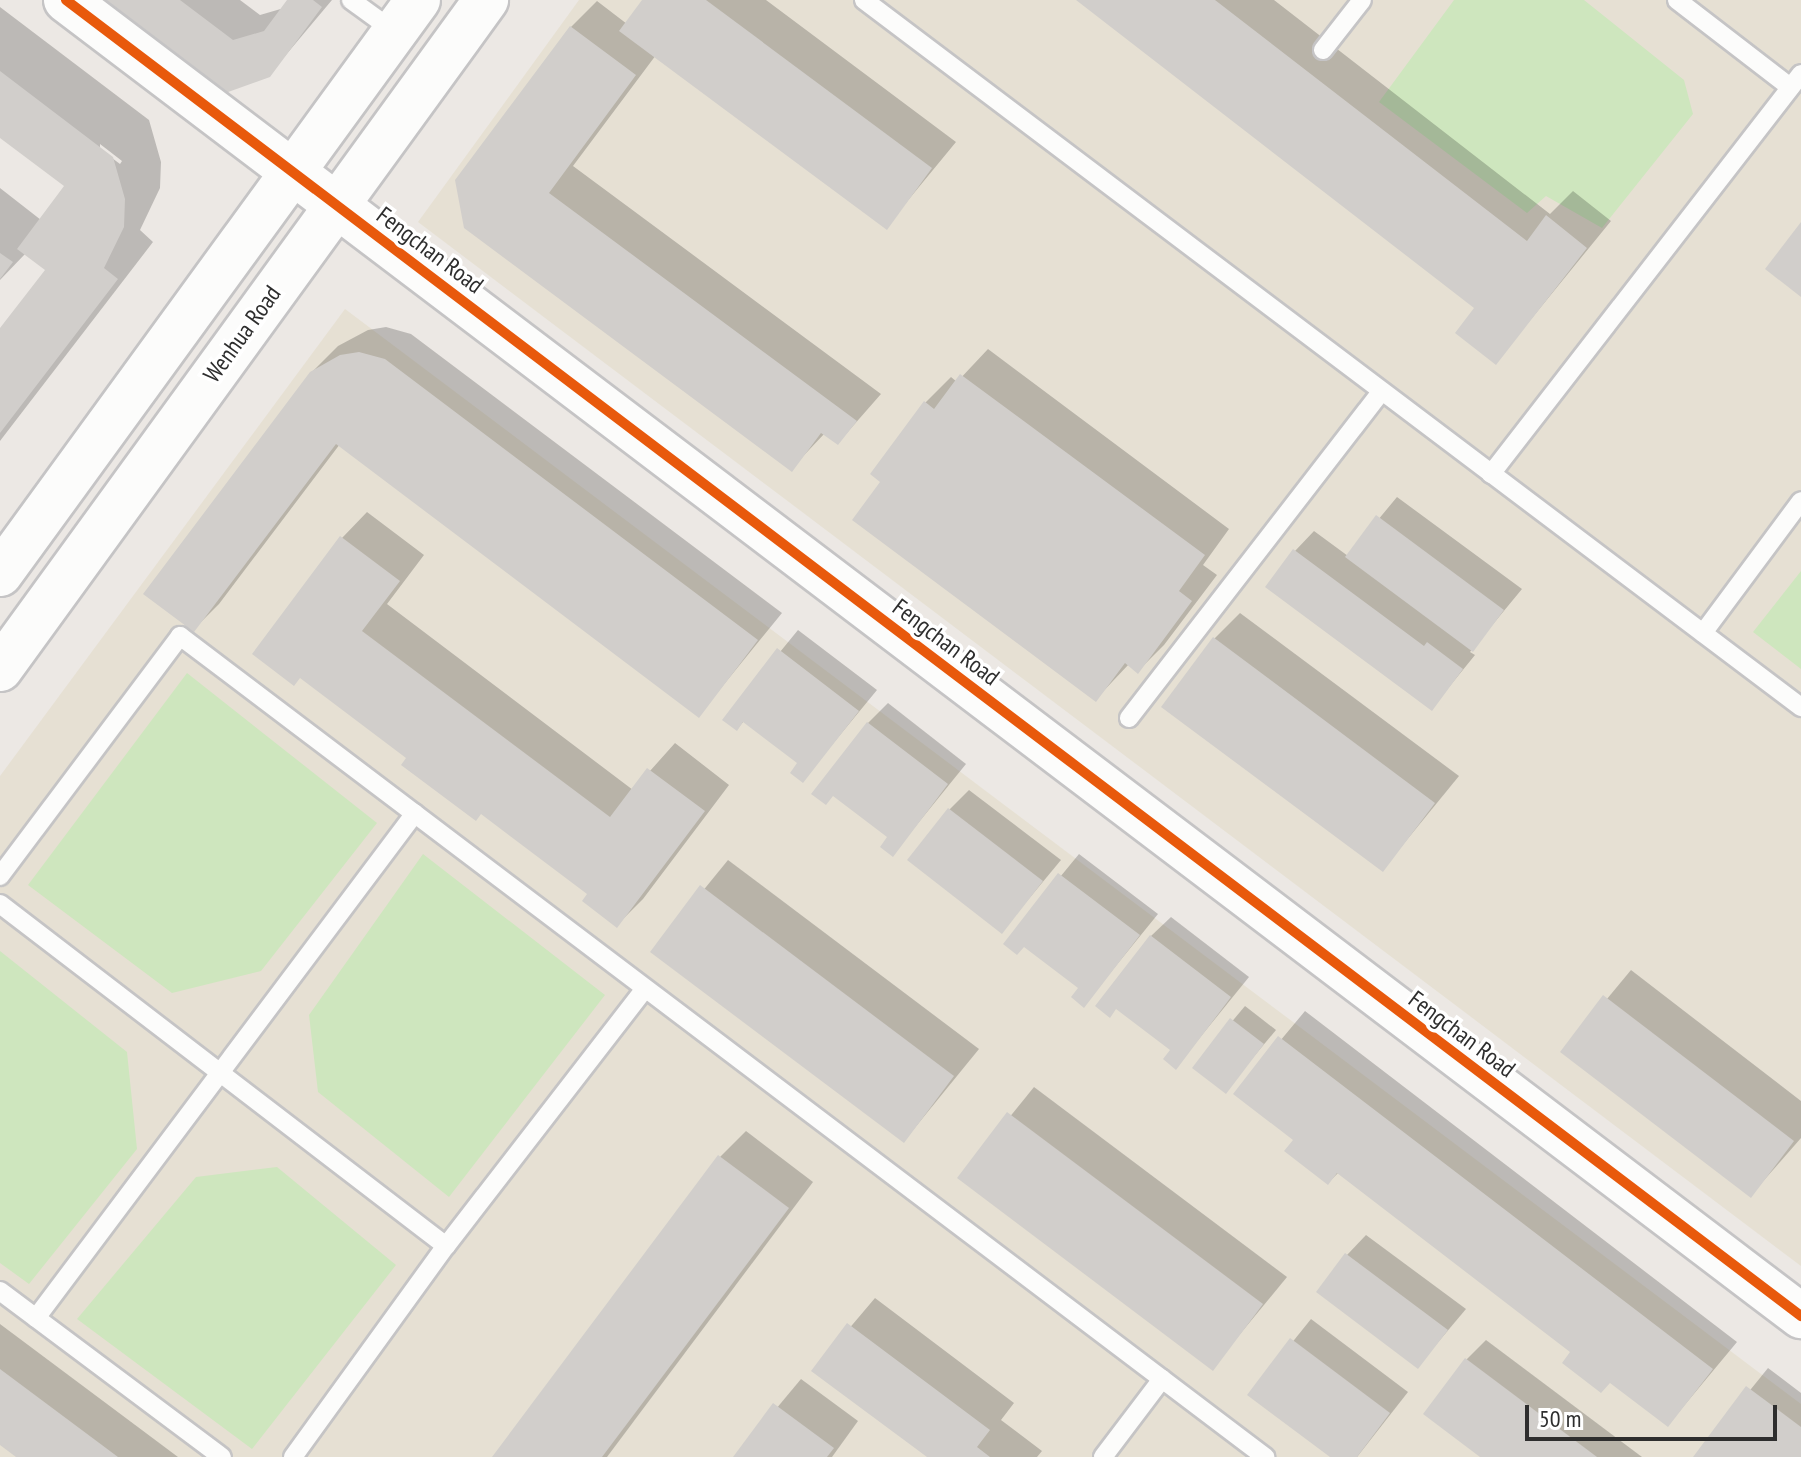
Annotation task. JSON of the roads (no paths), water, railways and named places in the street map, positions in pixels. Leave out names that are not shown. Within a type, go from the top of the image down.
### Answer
[{"type":"street","name":"Fengchan Road","points":[[66,0],[1801,1316]]},
{"type":"street","name":"Wenhua Road","points":[[0,669],[486,0]]},
{"type":"street","points":[[0,574],[407,16]]},
{"type":"lane","points":[[351,0],[407,16]]},
{"type":"lane","points":[[864,0],[1801,707]]},
{"type":"lane","points":[[1323,50],[1362,0]]},
{"type":"lane","points":[[1491,474],[1796,81],[1677,0]]},
{"type":"lane","points":[[1129,718],[1381,392]]},
{"type":"lane","points":[[1703,633],[1801,501]]},
{"type":"lane","points":[[0,876],[180,636],[415,813],[643,991],[1265,1457]]},
{"type":"lane","points":[[36,1318],[415,813]]},
{"type":"lane","points":[[0,904],[222,1071],[446,1246]]},
{"type":"lane","points":[[293,1457],[446,1246],[643,991]]},
{"type":"lane","points":[[0,1291],[222,1457]]},
{"type":"lane","points":[[1103,1457],[1162,1379]]}]
